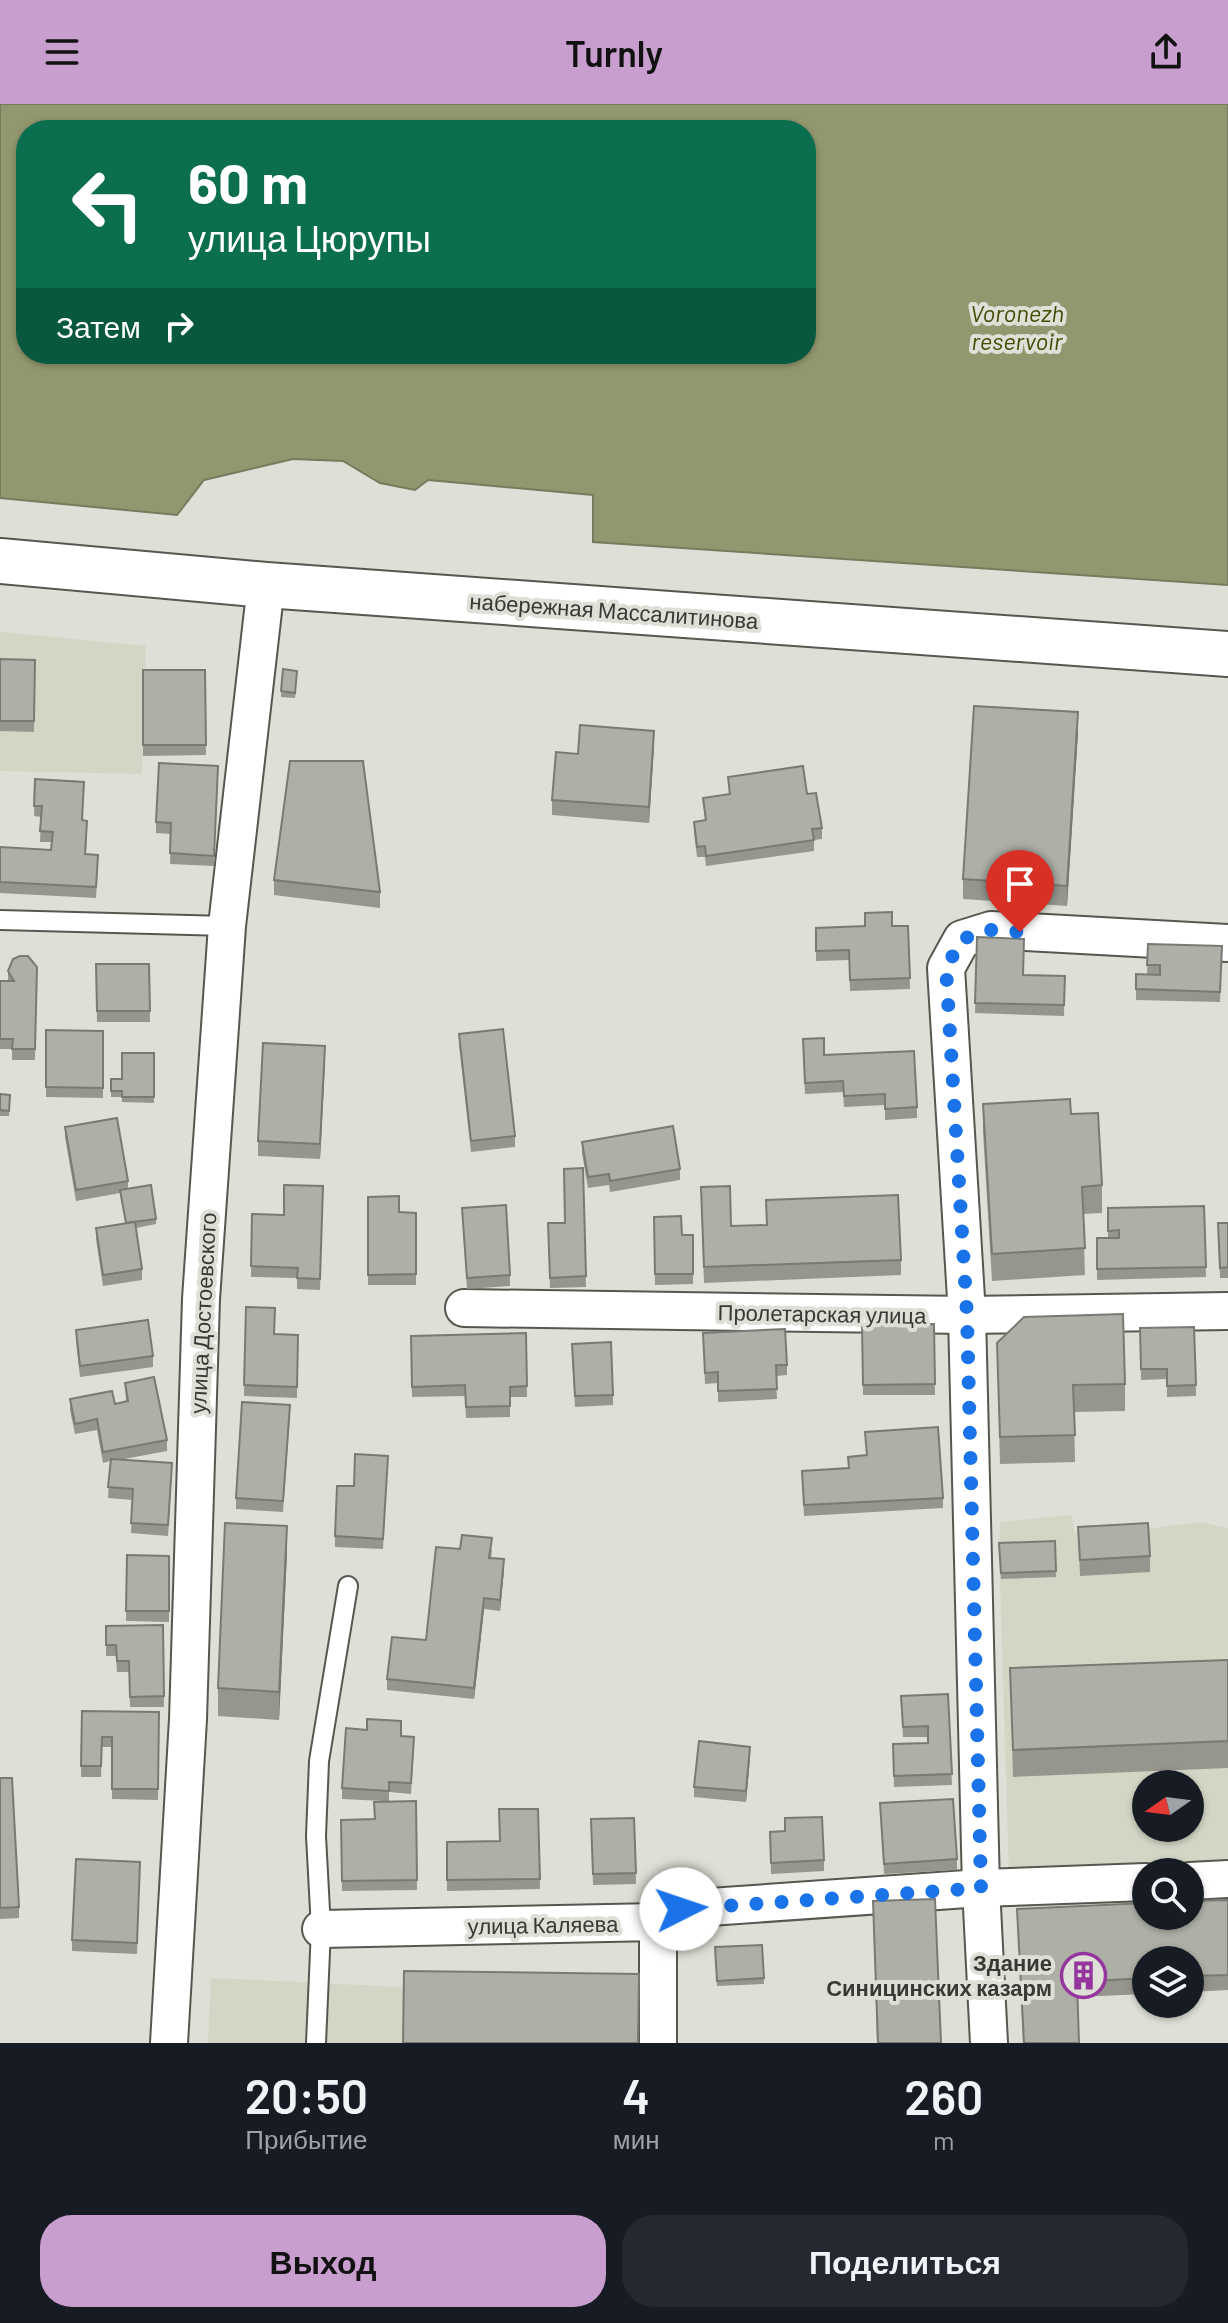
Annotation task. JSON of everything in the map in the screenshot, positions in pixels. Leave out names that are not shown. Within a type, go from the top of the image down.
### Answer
[{"type":"main road","name":"набережная Массалитинова","points":[[0,561],[266,585],[1228,654]]},
{"type":"street","name":"улица Достоевского","points":[[169,2043],[188,1719],[201,1299],[227,926],[266,585]]},
{"type":"street","points":[[989,2043],[981,1888],[967,1315],[946,968],[962,939],[991,930],[1228,943]]},
{"type":"street","name":"Пролетарская улица","points":[[464,1308],[967,1315],[1228,1311]]},
{"type":"street","points":[[1204,1880],[1228,1879]]},
{"type":"street","name":"улица Каляева","points":[[321,1929],[658,1922],[681,1909],[981,1888],[1132,1883]]},
{"type":"street","points":[[658,1922],[658,2043]]},
{"type":"lane","points":[[0,920],[227,926]]},
{"type":"lane","points":[[316,2043],[321,1929],[316,1836],[319,1761],[348,1586]]},
{"type":"shaded area","points":[[0,632],[146,646],[142,774],[0,771]]},
{"type":"shaded area","points":[[1072,1515],[1074,1533],[1125,1532],[1200,1522],[1228,1528],[1228,1863],[1204,1864],[1204,1858],[1132,1858],[1132,1868],[1009,1874],[1000,1522]]},
{"type":"shaded area","points":[[211,1978],[404,1987],[639,1989],[638,2043],[208,2043]]},
{"type":"water","name":"Voronezh reservoir","points":[[0,104],[1228,104],[1228,585],[593,542],[593,495],[428,480],[415,490],[380,483],[343,461],[293,459],[204,480],[177,515],[0,498]]},
{"type":"building","points":[[0,659],[35,660],[34,721],[0,721]]},
{"type":"building","points":[[283,669],[297,671],[295,693],[281,691]]},
{"type":"building","points":[[143,670],[205,670],[206,745],[143,745]]},
{"type":"building","points":[[974,706],[1078,712],[1067,886],[963,879]]},
{"type":"building","points":[[580,725],[654,731],[649,807],[552,800],[556,752],[578,754]]},
{"type":"building","points":[[290,761],[363,761],[380,892],[274,880]]},
{"type":"building","points":[[159,763],[218,766],[214,856],[170,853],[171,823],[156,822]]},
{"type":"building","points":[[803,766],[807,794],[816,793],[822,828],[812,829],[814,840],[706,856],[705,846],[697,847],[694,822],[706,820],[703,798],[730,794],[728,777]]},
{"type":"building","points":[[35,779],[84,782],[82,820],[87,821],[85,854],[98,855],[96,887],[0,882],[0,847],[51,850],[53,832],[40,831],[42,806],[34,806]]},
{"type":"building","points":[[892,912],[892,926],[908,926],[910,978],[850,980],[849,950],[816,951],[816,928],[865,926],[865,913]]},
{"type":"building","points":[[977,937],[1024,939],[1023,975],[1065,976],[1064,1005],[975,1003]]},
{"type":"building","points":[[1148,944],[1222,946],[1220,992],[1136,989],[1136,974],[1160,975],[1160,965],[1147,965]]},
{"type":"building","points":[[28,956],[37,967],[35,1049],[12,1049],[13,1039],[0,1039],[0,981],[14,981],[8,971],[13,959]]},
{"type":"building","points":[[96,964],[149,964],[150,1011],[97,1011]]},
{"type":"building","points":[[503,1029],[515,1136],[471,1141],[459,1034]]},
{"type":"building","points":[[46,1030],[103,1031],[103,1088],[46,1087]]},
{"type":"building","points":[[824,1038],[824,1055],[914,1051],[917,1107],[885,1109],[885,1094],[844,1096],[843,1081],[805,1083],[803,1039]]},
{"type":"building","points":[[263,1043],[325,1046],[320,1144],[258,1141]]},
{"type":"building","points":[[122,1053],[154,1053],[154,1097],[122,1097],[122,1091],[111,1091],[111,1079],[122,1079]]},
{"type":"building","points":[[0,1094],[10,1095],[9,1111],[0,1110]]},
{"type":"building","points":[[1070,1099],[1071,1114],[1098,1113],[1102,1185],[1082,1187],[1085,1248],[992,1254],[983,1104]]},
{"type":"building","points":[[117,1118],[128,1181],[76,1190],[65,1127]]},
{"type":"building","points":[[673,1126],[680,1169],[610,1181],[609,1174],[588,1177],[582,1142]]},
{"type":"building","points":[[583,1168],[586,1276],[550,1278],[548,1223],[565,1223],[564,1169]]},
{"type":"building","points":[[151,1185],[156,1219],[126,1223],[120,1190]]},
{"type":"building","points":[[284,1185],[323,1186],[320,1279],[297,1278],[298,1268],[251,1266],[252,1214],[284,1215]]},
{"type":"building","points":[[730,1186],[731,1226],[767,1225],[766,1200],[898,1195],[901,1260],[704,1267],[701,1187]]},
{"type":"building","points":[[399,1196],[399,1212],[416,1213],[416,1274],[368,1275],[368,1197]]},
{"type":"building","points":[[506,1205],[510,1275],[467,1278],[462,1208]]},
{"type":"building","points":[[1204,1206],[1206,1267],[1097,1269],[1097,1238],[1119,1238],[1119,1230],[1108,1231],[1108,1208]]},
{"type":"building","points":[[681,1216],[682,1235],[693,1235],[693,1274],[655,1274],[654,1217]]},
{"type":"building","points":[[135,1222],[142,1269],[103,1275],[96,1228]]},
{"type":"building","points":[[1218,1223],[1228,1223],[1228,1267],[1220,1268]]},
{"type":"building","points":[[246,1307],[275,1308],[274,1334],[298,1335],[297,1387],[244,1385]]},
{"type":"building","points":[[1123,1314],[1125,1384],[1073,1385],[1075,1435],[1000,1437],[997,1343],[1024,1317]]},
{"type":"building","points":[[148,1320],[153,1356],[80,1366],[76,1330]]},
{"type":"building","points":[[934,1324],[935,1384],[863,1385],[862,1325]]},
{"type":"building","points":[[1194,1327],[1196,1385],[1167,1386],[1167,1369],[1141,1369],[1140,1328]]},
{"type":"building","points":[[785,1329],[787,1365],[776,1365],[777,1389],[718,1391],[718,1372],[705,1373],[703,1333]]},
{"type":"building","points":[[526,1333],[527,1386],[510,1387],[510,1406],[466,1407],[465,1385],[412,1387],[411,1336]]},
{"type":"building","points":[[611,1342],[613,1395],[575,1396],[572,1344]]},
{"type":"building","points":[[154,1377],[167,1440],[103,1452],[97,1419],[75,1424],[70,1399],[112,1391],[115,1404],[128,1401],[125,1383]]},
{"type":"building","points":[[242,1402],[290,1405],[283,1501],[236,1498]]},
{"type":"building","points":[[938,1427],[943,1498],[804,1505],[802,1471],[849,1468],[848,1457],[867,1455],[865,1432]]},
{"type":"building","points":[[355,1454],[388,1456],[383,1539],[335,1536],[337,1486],[354,1486]]},
{"type":"building","points":[[111,1459],[172,1463],[168,1525],[131,1523],[133,1489],[108,1487]]},
{"type":"building","points":[[225,1523],[287,1526],[279,1692],[218,1688]]},
{"type":"building","points":[[1148,1523],[1150,1556],[1080,1560],[1078,1527]]},
{"type":"building","points":[[462,1535],[492,1538],[489,1558],[504,1559],[500,1600],[484,1598],[474,1688],[387,1679],[392,1637],[426,1640],[436,1547],[460,1549]]},
{"type":"building","points":[[1055,1541],[1056,1571],[1001,1573],[999,1543]]},
{"type":"building","points":[[127,1555],[169,1556],[169,1611],[126,1611]]},
{"type":"building","points":[[163,1625],[164,1696],[130,1697],[129,1661],[117,1661],[116,1645],[106,1645],[106,1626]]},
{"type":"building","points":[[1228,1660],[1228,1741],[1013,1750],[1010,1668]]},
{"type":"building","points":[[948,1694],[952,1774],[894,1776],[893,1744],[928,1743],[928,1726],[903,1727],[901,1696]]},
{"type":"building","points":[[82,1711],[159,1712],[158,1789],[112,1789],[112,1737],[102,1737],[101,1766],[81,1766]]},
{"type":"building","points":[[367,1719],[401,1721],[401,1736],[414,1737],[411,1783],[389,1782],[389,1791],[342,1788],[346,1728],[367,1730]]},
{"type":"building","points":[[699,1741],[750,1747],[746,1791],[694,1787]]},
{"type":"building","points":[[0,1778],[12,1778],[19,1907],[0,1908]]},
{"type":"building","points":[[953,1799],[957,1859],[884,1864],[880,1803]]},
{"type":"building","points":[[416,1801],[417,1880],[342,1881],[341,1820],[375,1819],[374,1802]]},
{"type":"building","points":[[499,1809],[538,1809],[540,1879],[447,1880],[447,1842],[500,1841]]},
{"type":"building","points":[[822,1817],[824,1860],[771,1863],[770,1832],[785,1831],[785,1818]]},
{"type":"building","points":[[634,1818],[636,1873],[593,1874],[591,1819]]},
{"type":"building","points":[[76,1859],[140,1862],[137,1943],[72,1940]]},
{"type":"building","points":[[935,1899],[941,2043],[878,2043],[873,1901]]},
{"type":"building","name":"Здание Синицинских казарм","points":[[1228,1900],[1228,1975],[1204,1976],[1204,1946],[1132,1946],[1132,1979],[1077,1982],[1079,2043],[1024,2043],[1017,1909],[1132,1904],[1132,1930],[1204,1930],[1204,1901]]},
{"type":"building","points":[[762,1945],[764,1978],[717,1981],[715,1947]]},
{"type":"building","points":[[404,1971],[639,1974],[638,2043],[403,2043]]},
{"type":"place","name":"Здание Синицинских казарм","points":[[1083,1975]]},
{"type":"route","points":[[681,1909],[981,1888],[967,1315],[946,968],[962,939],[991,930],[1020,932]]}]
